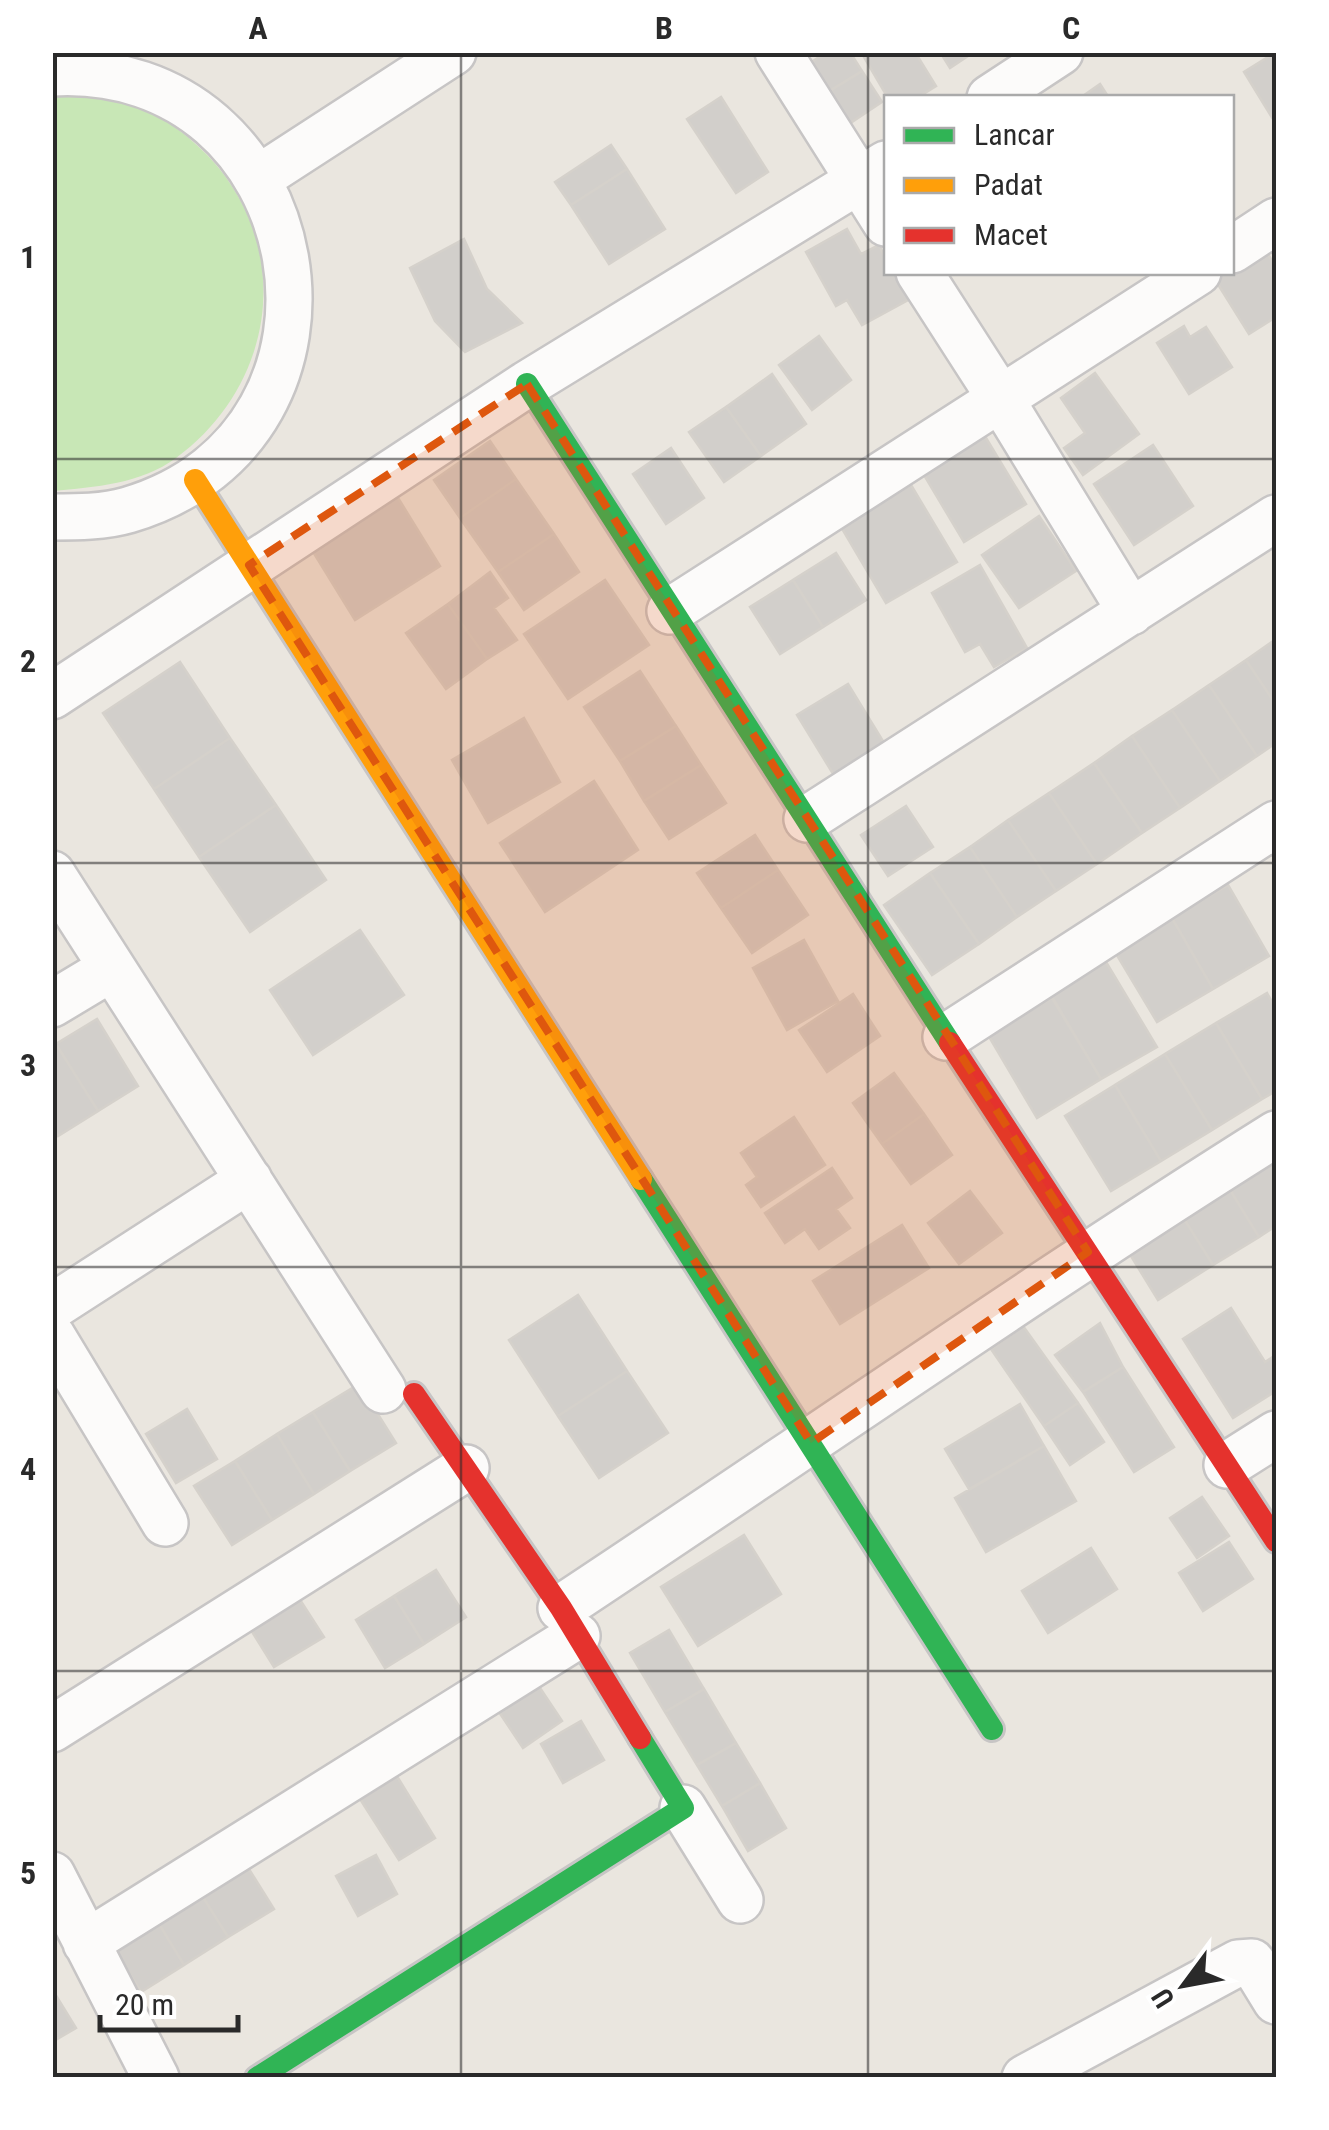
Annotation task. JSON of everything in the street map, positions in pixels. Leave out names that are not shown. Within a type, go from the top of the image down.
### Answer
[{"type":"street","points":[[257,179],[454,52]]},
{"type":"street","points":[[778,52],[873,173],[884,215]]},
{"type":"street","points":[[995,95],[1060,52]]},
{"type":"street","points":[[52,73],[105,76],[139,84],[201,116],[227,140],[257,179],[280,230],[291,300],[278,369],[264,401],[222,457],[195,480],[126,511],[52,518]]},
{"type":"street","points":[[52,696],[527,384],[873,173]]},
{"type":"street","points":[[1234,249],[1276,221]]},
{"type":"street","points":[[921,275],[1132,612]]},
{"type":"street","points":[[670,611],[1193,275]]},
{"type":"street","points":[[527,384],[946,1037],[1276,1540]]},
{"type":"street","points":[[195,480],[992,1729]]},
{"type":"street","points":[[806,819],[1275,523]]},
{"type":"street","points":[[946,1037],[1276,824]]},
{"type":"street","points":[[52,874],[248,1180],[398,1392],[466,1468],[569,1622],[740,1900]]},
{"type":"street","points":[[52,1004],[112,968]]},
{"type":"street","points":[[86,1943],[569,1622],[810,1444],[1088,1252],[1276,1134]]},
{"type":"street","points":[[52,1308],[248,1180]]},
{"type":"street","points":[[52,1336],[165,1524]]},
{"type":"street","points":[[1226,1465],[1276,1434]]},
{"type":"street","points":[[52,1729],[466,1468]]},
{"type":"street","points":[[257,2078],[683,1808]]},
{"type":"street","points":[[52,1875],[156,2078]]},
{"type":"street","points":[[1025,2078],[1238,1963],[1252,1962],[1276,2001]]},
{"type":"highlighted area","points":[[527,384],[1088,1252],[811,1443],[249,565]]},
{"type":"green space","points":[[52,95],[129,103],[162,119],[193,141],[237,194],[254,233],[263,274],[262,315],[253,355],[235,393],[209,428],[176,458],[148,474],[117,483],[53,491]]},
{"type":"building","points":[[827,52],[850,52],[862,71],[828,92],[810,63]]},
{"type":"building","points":[[861,52],[915,52],[936,86],[922,95],[886,95]]},
{"type":"building","points":[[940,52],[974,52],[950,68]]},
{"type":"building","points":[[1276,52],[1276,124],[1244,72]]},
{"type":"building","points":[[862,71],[882,102],[849,124],[828,92]]},
{"type":"building","points":[[1100,84],[1107,95],[1084,95]]},
{"type":"building","points":[[721,97],[768,172],[736,193],[687,119]]},
{"type":"building","points":[[611,145],[627,169],[571,205],[555,182]]},
{"type":"building","points":[[627,169],[665,229],[609,264],[571,205]]},
{"type":"building","points":[[847,229],[861,254],[879,245],[884,255],[884,275],[897,275],[910,299],[862,325],[847,300],[836,306],[806,252]]},
{"type":"building","points":[[464,239],[487,289],[522,323],[465,352],[435,321],[410,268]]},
{"type":"building","points":[[1263,246],[1276,267],[1276,317],[1249,334],[1214,278],[1234,275],[1234,265]]},
{"type":"building","points":[[1184,326],[1190,337],[1206,327],[1232,367],[1189,394],[1157,343]]},
{"type":"building","points":[[819,336],[851,380],[812,410],[779,365]]},
{"type":"building","points":[[1095,373],[1139,434],[1083,475],[1064,448],[1085,433],[1061,398]]},
{"type":"building","points":[[772,374],[806,424],[761,456],[726,407]]},
{"type":"building","points":[[726,407],[761,456],[724,482],[689,432]]},
{"type":"building","points":[[983,433],[1026,504],[964,542],[921,470]]},
{"type":"building","points":[[490,441],[516,479],[460,518],[434,480]]},
{"type":"building","points":[[1153,445],[1193,506],[1134,545],[1094,484]]},
{"type":"building","points":[[671,448],[704,498],[666,524],[633,474]]},
{"type":"building","points":[[516,479],[554,534],[498,572],[460,518]]},
{"type":"building","points":[[911,485],[957,562],[886,603],[841,527]]},
{"type":"building","points":[[395,493],[440,566],[355,620],[310,547]]},
{"type":"building","points":[[1039,516],[1076,571],[1019,608],[982,555]]},
{"type":"building","points":[[554,534],[579,572],[524,610],[498,572]]},
{"type":"building","points":[[836,553],[866,600],[823,627],[793,580]]},
{"type":"building","points":[[980,565],[1027,648],[994,667],[980,644],[965,652],[932,593]]},
{"type":"building","points":[[490,572],[508,598],[494,608],[517,640],[487,659],[448,604]]},
{"type":"building","points":[[605,580],[649,645],[568,699],[524,634]]},
{"type":"building","points":[[793,580],[823,627],[780,654],[750,607]]},
{"type":"building","points":[[448,604],[487,659],[446,689],[406,633]]},
{"type":"building","points":[[1276,639],[1276,705],[1246,660]]},
{"type":"building","points":[[1246,660],[1276,705],[1276,743],[1257,756],[1209,685]]},
{"type":"building","points":[[180,662],[230,738],[154,789],[103,713]]},
{"type":"building","points":[[640,671],[676,726],[620,761],[584,707]]},
{"type":"building","points":[[848,684],[886,746],[835,777],[797,715]]},
{"type":"building","points":[[1209,685],[1257,756],[1220,781],[1172,710]]},
{"type":"building","points":[[1172,710],[1220,781],[1180,808],[1132,736]]},
{"type":"building","points":[[524,718],[560,782],[488,823],[452,760]]},
{"type":"building","points":[[676,726],[701,765],[644,801],[620,761]]},
{"type":"building","points":[[1132,736],[1180,808],[1142,833],[1094,763]]},
{"type":"building","points":[[230,738],[276,805],[199,857],[154,789]]},
{"type":"building","points":[[1094,763],[1142,833],[1097,864],[1049,793]]},
{"type":"building","points":[[701,765],[726,803],[669,839],[644,801]]},
{"type":"building","points":[[594,781],[638,850],[545,912],[500,843]]},
{"type":"building","points":[[1049,793],[1097,864],[1056,891],[1008,820]]},
{"type":"building","points":[[276,805],[326,880],[250,932],[199,857]]},
{"type":"building","points":[[906,806],[933,847],[888,876],[861,835]]},
{"type":"building","points":[[1008,820],[1056,891],[1017,917],[970,847]]},
{"type":"building","points":[[755,835],[778,870],[721,908],[697,873]]},
{"type":"building","points":[[970,847],[1017,917],[979,944],[930,873]]},
{"type":"building","points":[[778,870],[808,915],[752,953],[721,908]]},
{"type":"building","points":[[930,873],[979,944],[932,975],[884,905]]},
{"type":"building","points":[[1228,885],[1269,956],[1213,989],[1172,918]]},
{"type":"building","points":[[1172,918],[1213,989],[1157,1022],[1115,952]]},
{"type":"building","points":[[360,930],[404,995],[313,1055],[270,990]]},
{"type":"building","points":[[804,940],[838,1001],[787,1030],[753,968]]},
{"type":"building","points":[[1106,962],[1157,1047],[1101,1079],[1051,995]]},
{"type":"building","points":[[1267,993],[1276,1009],[1276,1091],[1262,1099],[1216,1023]]},
{"type":"building","points":[[853,994],[880,1036],[827,1072],[799,1030]]},
{"type":"building","points":[[1052,998],[1101,1079],[1037,1118],[988,1035]]},
{"type":"building","points":[[97,1019],[138,1086],[98,1111],[56,1044]]},
{"type":"building","points":[[1216,1023],[1262,1099],[1212,1130],[1165,1054]]},
{"type":"building","points":[[56,1044],[98,1111],[58,1136],[52,1128],[52,1046]]},
{"type":"building","points":[[1165,1054],[1212,1130],[1161,1161],[1115,1085]]},
{"type":"building","points":[[894,1073],[924,1114],[882,1144],[853,1103]]},
{"type":"building","points":[[1115,1085],[1161,1161],[1111,1191],[1065,1116]]},
{"type":"building","points":[[924,1114],[952,1155],[911,1184],[882,1144]]},
{"type":"building","points":[[794,1117],[825,1165],[761,1207],[746,1185],[757,1177],[741,1153]]},
{"type":"building","points":[[1272,1157],[1276,1165],[1276,1226],[1259,1237],[1227,1185]]},
{"type":"building","points":[[832,1168],[852,1198],[836,1209],[850,1228],[819,1249],[805,1229],[785,1243],[765,1213]]},
{"type":"building","points":[[1227,1185],[1259,1237],[1213,1265],[1181,1214]]},
{"type":"building","points":[[970,1191],[1002,1233],[959,1264],[928,1223]]},
{"type":"building","points":[[1181,1214],[1213,1265],[1158,1300],[1126,1248]]},
{"type":"building","points":[[902,1225],[929,1268],[840,1324],[813,1281]]},
{"type":"building","points":[[578,1295],[627,1371],[558,1416],[509,1340]]},
{"type":"building","points":[[1231,1308],[1265,1362],[1276,1355],[1276,1391],[1233,1418],[1183,1339]]},
{"type":"building","points":[[1100,1323],[1123,1367],[1083,1392],[1055,1355]]},
{"type":"building","points":[[1023,1326],[1078,1403],[1044,1426],[991,1349]]},
{"type":"building","points":[[1123,1367],[1174,1447],[1134,1472],[1083,1392]]},
{"type":"building","points":[[627,1371],[668,1433],[599,1478],[558,1416]]},
{"type":"building","points":[[359,1384],[396,1443],[350,1471],[313,1412]]},
{"type":"building","points":[[1078,1403],[1104,1442],[1070,1465],[1044,1426]]},
{"type":"building","points":[[1020,1404],[1044,1446],[969,1489],[945,1449]]},
{"type":"building","points":[[187,1409],[217,1459],[176,1483],[146,1434]]},
{"type":"building","points":[[313,1412],[350,1471],[314,1494],[277,1434]]},
{"type":"building","points":[[277,1434],[314,1494],[272,1520],[235,1461]]},
{"type":"building","points":[[1044,1446],[1076,1501],[986,1552],[955,1498]]},
{"type":"building","points":[[235,1461],[272,1520],[232,1545],[194,1486]]},
{"type":"building","points":[[1202,1497],[1229,1536],[1197,1558],[1170,1518]]},
{"type":"building","points":[[744,1535],[781,1594],[698,1646],[661,1587]]},
{"type":"building","points":[[1229,1542],[1253,1579],[1203,1611],[1179,1573]]},
{"type":"building","points":[[1091,1548],[1117,1589],[1048,1633],[1022,1591]]},
{"type":"building","points":[[436,1570],[466,1617],[424,1644],[394,1596]]},
{"type":"building","points":[[295,1592],[324,1637],[274,1667],[246,1622]]},
{"type":"building","points":[[394,1596],[424,1644],[385,1668],[356,1620]]},
{"type":"building","points":[[669,1630],[704,1689],[665,1712],[630,1653]]},
{"type":"building","points":[[532,1676],[562,1721],[523,1748],[493,1703]]},
{"type":"building","points":[[704,1689],[736,1743],[697,1765],[665,1712]]},
{"type":"building","points":[[581,1721],[604,1760],[563,1783],[541,1744]]},
{"type":"building","points":[[736,1743],[760,1783],[722,1806],[697,1765]]},
{"type":"building","points":[[395,1773],[435,1838],[399,1860],[358,1796]]},
{"type":"building","points":[[760,1783],[786,1828],[748,1851],[722,1806]]},
{"type":"building","points":[[376,1855],[397,1894],[358,1916],[336,1876]]},
{"type":"building","points":[[242,1858],[274,1909],[228,1937],[196,1886]]},
{"type":"building","points":[[196,1886],[228,1937],[184,1965],[153,1914]]},
{"type":"building","points":[[153,1914],[184,1965],[141,1992],[109,1941]]},
{"type":"building","points":[[52,1989],[76,2028],[52,2042]]},
{"type":"traffic: fast","points":[[527,384],[950,1043]]},
{"type":"traffic: fast","points":[[641,1179],[992,1729]]},
{"type":"traffic: fast","points":[[257,2078],[683,1808],[640,1738]]},
{"type":"traffic: slow","points":[[195,480],[641,1179]]},
{"type":"traffic: jam","points":[[950,1043],[1276,1541]]},
{"type":"traffic: jam","points":[[414,1394],[561,1608],[640,1738]]}]
